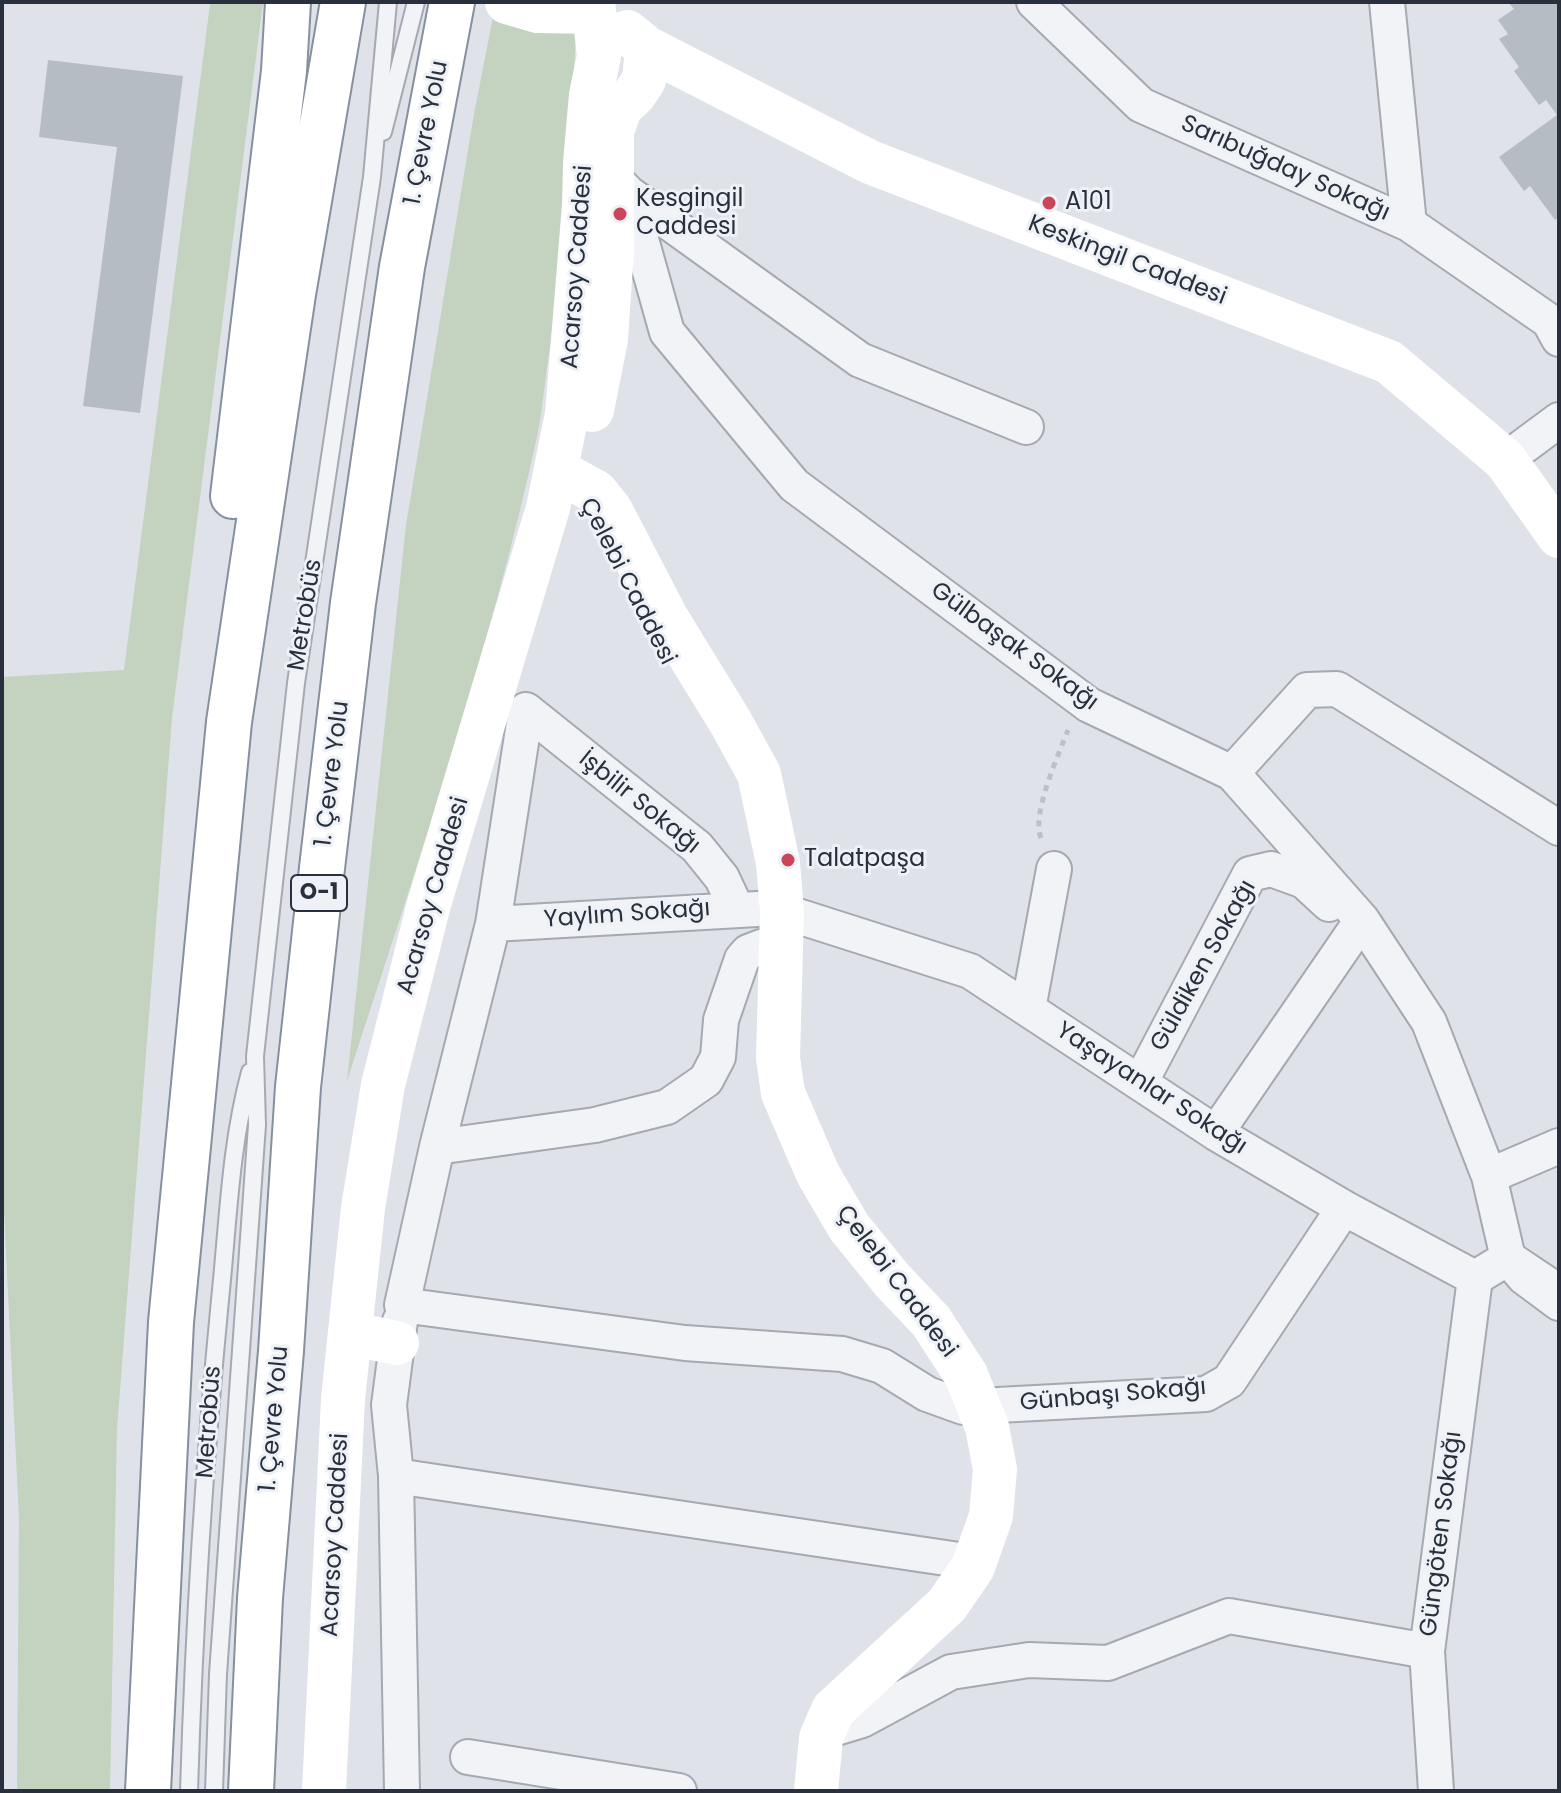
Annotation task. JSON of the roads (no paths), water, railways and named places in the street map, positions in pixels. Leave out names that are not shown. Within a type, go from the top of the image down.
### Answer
[{"type":"main road","points":[[229,722],[224,643],[227,560],[284,71],[288,2]]},
{"type":"main road","points":[[284,71],[299,2]]},
{"type":"main road","points":[[148,1791],[171,1322],[229,722],[293,294],[343,2]]},
{"type":"main road","name":"1. Çevre Yolu","points":[[251,1791],[260,1598],[281,1351],[298,1087],[322,868],[353,603],[402,267],[452,2]]},
{"type":"main road","points":[[507,2],[538,11],[608,15]]},
{"type":"main road","name":"Acarsoy Caddesi","points":[[324,1791],[343,1399],[363,1208],[383,1085],[429,904],[548,508],[566,475],[606,339],[619,184],[612,132],[620,108],[644,80],[608,15]]},
{"type":"main road","name":"Acarsoy Caddesi","points":[[347,1791],[349,1715],[390,1328],[392,1161],[463,876],[571,514],[566,475],[567,414],[585,163],[591,95],[608,15]]},
{"type":"main road","name":"Keskingil Caddesi","points":[[608,15],[870,162],[1389,362],[1505,460],[1559,536]]},
{"type":"main road","name":"Çelebi Caddesi","points":[[566,475],[666,664],[725,761],[746,815],[761,877],[758,1029],[767,1106],[782,1146],[827,1227],[862,1275],[909,1326],[971,1407],[979,1449],[982,1490],[967,1560],[831,1687],[810,1721],[816,1731],[816,1791]]},
{"type":"main road","name":"Çelebi Caddesi","points":[[801,1791],[816,1731]]},
{"type":"street","name":"Sarıbuğday Sokağı","points":[[1034,2],[1141,105],[1409,224],[1554,330]]},
{"type":"street","points":[[1387,2],[1409,224]]},
{"type":"street","points":[[619,184],[860,360],[1026,427]]},
{"type":"street","name":"Gülbaşak Sokağı","points":[[619,184],[667,332],[794,485],[1081,699],[1232,773],[1359,924],[1429,1022],[1489,1176],[1508,1258]]},
{"type":"street","points":[[1505,460],[1559,420]]},
{"type":"street","points":[[1232,773],[1307,690],[1337,689],[1559,828]]},
{"type":"street","name":"İşbilir Sokağı","points":[[493,924],[526,710],[697,847],[760,919]]},
{"type":"street","points":[[1028,1009],[1054,869]]},
{"type":"street","name":"Güldiken Sokağı","points":[[1140,1083],[1250,874],[1271,869],[1304,881],[1359,924]]},
{"type":"street","points":[[437,1147],[595,1125],[667,1107],[706,1080],[718,1057],[721,1020],[760,919]]},
{"type":"street","name":"Yaylım Sokağı","points":[[493,924],[760,919]]},
{"type":"street","name":"Yaşayanlar Sokağı","points":[[760,919],[970,971],[1216,1133],[1344,1208],[1475,1278]]},
{"type":"street","points":[[402,1791],[396,1476],[389,1405],[390,1328],[493,924]]},
{"type":"street","points":[[1216,1133],[1359,924]]},
{"type":"street","points":[[1489,1176],[1559,1146]]},
{"type":"street","name":"Günbaşı Sokağı","points":[[971,1407],[1206,1394],[1229,1381],[1344,1208]]},
{"type":"street","points":[[1475,1278],[1508,1258]]},
{"type":"street","points":[[1508,1258],[1559,1292]]},
{"type":"street","points":[[1508,1258],[1524,1277],[1559,1303]]},
{"type":"street","name":"Güngöten Sokağı","points":[[1436,1791],[1427,1651],[1475,1278]]},
{"type":"street","points":[[390,1328],[842,1354],[882,1366],[927,1394],[971,1407]]},
{"type":"street","points":[[396,1476],[967,1560]]},
{"type":"street","points":[[816,1731],[862,1720],[951,1672],[1029,1660],[1108,1663],[1229,1616],[1427,1651]]},
{"type":"street","points":[[468,1757],[679,1791]]},
{"type":"lane","name":"Metrobüs","points":[[214,1791],[218,1674],[257,1125],[255,1056],[296,683],[372,177],[388,2]]},
{"type":"lane","name":"Metrobüs","points":[[372,177],[416,2]]},
{"type":"lane","name":"Metrobüs","points":[[189,1791],[194,1619],[215,1349],[239,1115],[255,1056]]},
{"type":"place","name":"A101","points":[[1049,203]]},
{"type":"place","name":"Kesgingil Caddesi","points":[[620,214]]},
{"type":"place","name":"Talatpaşa","points":[[788,860]]}]
